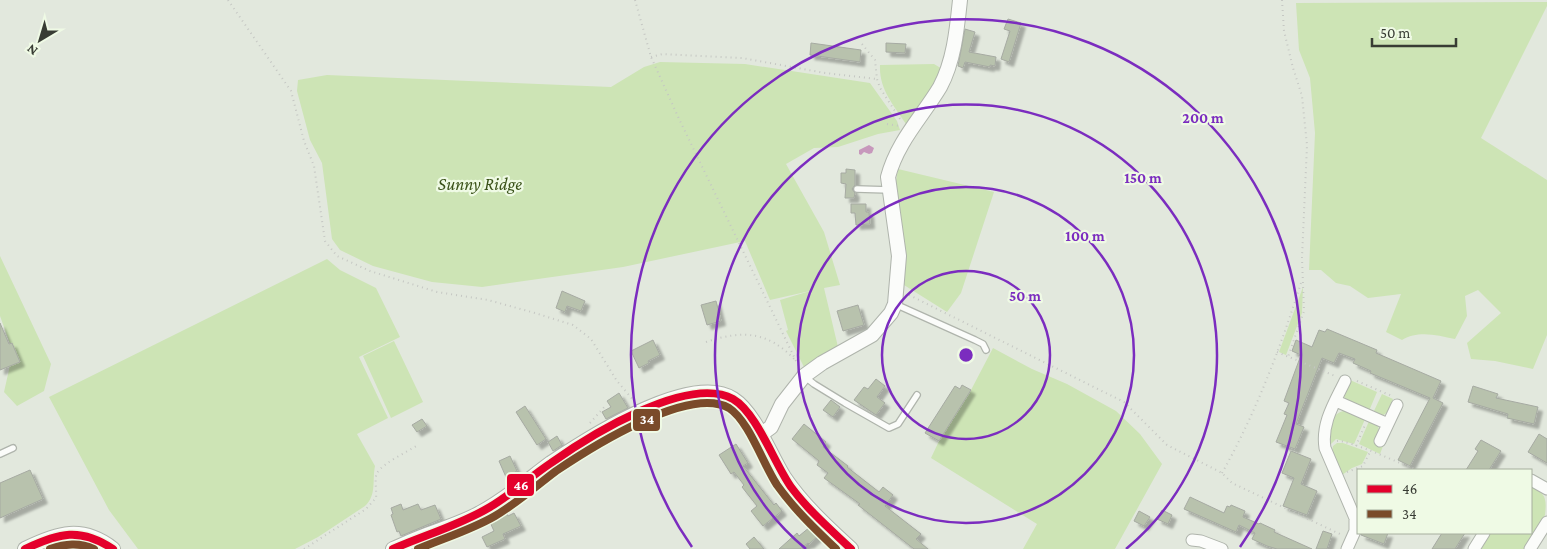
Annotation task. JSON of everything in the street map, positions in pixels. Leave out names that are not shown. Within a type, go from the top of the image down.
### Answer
[{"type":"street","points":[[760,435],[771,427],[782,404],[804,376],[822,363],[872,335],[891,313],[895,304],[899,256],[888,177],[899,148],[940,85],[948,66],[956,35],[960,0]]},
{"type":"street","points":[[1347,379],[1325,425],[1324,440],[1355,518],[1355,531],[1350,544]]},
{"type":"street","points":[[393,549],[481,513],[607,428],[642,410],[671,399],[698,392],[724,394],[740,404],[781,472],[796,492],[851,549]]},
{"type":"street","points":[[1336,400],[1388,424]]},
{"type":"street","points":[[1381,446],[1396,402]]},
{"type":"street","points":[[1532,481],[1547,490]]},
{"type":"street","points":[[1530,549],[1547,522]]},
{"type":"street","points":[[26,549],[55,536],[76,533],[94,537],[113,549]]},
{"type":"street","points":[[1474,549],[1483,534]]},
{"type":"street","points":[[1192,540],[1201,541],[1222,549]]},
{"type":"lane","points":[[857,189],[890,190]]},
{"type":"lane","points":[[895,304],[976,340],[983,344],[986,350]]},
{"type":"lane","points":[[804,376],[837,398],[889,428],[898,424],[917,395]]},
{"type":"lane","points":[[0,454],[12,448]]},
{"type":"path","points":[[228,0],[291,91],[304,141],[314,166],[325,241],[337,256],[370,270],[437,292],[488,300],[573,325],[591,339],[617,381],[642,410]]},
{"type":"path","points":[[635,0],[651,56],[680,121],[797,361],[776,342],[766,338],[737,335],[724,336],[706,342]]},
{"type":"path","points":[[1282,0],[1284,32],[1302,96],[1307,145],[1302,258],[1304,311],[1288,356]]},
{"type":"path","points":[[862,44],[875,60],[880,88],[905,126],[887,124]]},
{"type":"path","points":[[651,56],[663,54],[742,58],[825,73],[877,78]]},
{"type":"path","points":[[1222,473],[1236,447],[1277,352],[1303,277]]},
{"type":"path","points":[[897,287],[906,294],[1124,402],[1167,445],[1222,473],[1232,483],[1350,544]]},
{"type":"path","points":[[1277,352],[1347,379],[1396,402]]},
{"type":"path","points":[[701,404],[731,413]]},
{"type":"path","points":[[588,424],[606,405]]},
{"type":"path","points":[[1356,446],[1369,416]]},
{"type":"path","points":[[1328,453],[1336,441],[1340,441],[1414,469]]},
{"type":"path","points":[[304,549],[366,509],[376,498],[376,475],[379,471],[387,464],[418,446]]},
{"type":"path","points":[[1380,456],[1381,446]]},
{"type":"path","points":[[1338,477],[1363,466],[1370,452]]},
{"type":"green space","points":[[1547,2],[1547,6],[1481,138],[1547,180],[1547,335],[1533,369],[1495,361],[1471,359],[1467,343],[1501,313],[1478,290],[1465,296],[1467,316],[1455,339],[1421,334],[1402,340],[1386,332],[1401,294],[1368,298],[1350,286],[1336,283],[1321,270],[1309,270],[1315,133],[1310,78],[1299,50],[1296,3]]},
{"type":"green space","name":"Sunny Ridge","points":[[660,62],[745,64],[870,83],[897,121],[900,130],[878,134],[838,147],[814,148],[786,164],[824,232],[840,285],[824,288],[838,347],[804,367],[786,331],[788,330],[780,300],[810,291],[770,300],[745,241],[623,267],[482,287],[432,282],[373,266],[340,250],[332,239],[322,163],[310,140],[297,91],[298,80],[327,75],[611,87],[644,67]]},
{"type":"green space","points":[[934,64],[944,70],[909,123],[906,124],[884,89],[880,65]]},
{"type":"green space","points":[[898,169],[994,192],[961,293],[947,312],[904,285],[905,252],[895,187]]},
{"type":"green space","points":[[0,256],[51,364],[44,391],[17,406],[4,392],[13,352],[0,316]]},
{"type":"green space","points":[[327,259],[340,270],[376,288],[400,337],[359,357],[388,418],[357,434],[375,466],[373,492],[369,502],[318,537],[295,549],[138,549],[109,510],[49,397]]},
{"type":"green space","points":[[1303,287],[1302,313],[1286,355],[1279,352]]},
{"type":"green space","points":[[394,341],[423,402],[391,418],[363,356]]},
{"type":"green space","points":[[993,348],[1032,369],[1067,384],[1116,411],[1140,434],[1162,464],[1115,549],[1023,549],[1037,524],[931,458]]},
{"type":"green space","points":[[1350,380],[1377,392],[1369,411],[1345,399],[1344,392]]},
{"type":"green space","points":[[1382,394],[1393,399],[1388,412],[1382,416],[1373,413]]},
{"type":"green space","points":[[1350,410],[1366,417],[1354,444],[1336,439],[1330,445],[1329,432],[1331,422],[1338,414]]},
{"type":"green space","points":[[1370,419],[1378,428],[1375,441],[1383,446],[1380,454],[1359,444]]},
{"type":"green space","points":[[1337,443],[1343,443],[1368,452],[1362,464],[1342,475],[1332,451],[1333,446]]},
{"type":"green space","points":[[1532,486],[1542,494],[1546,504],[1545,515],[1525,549],[1480,549],[1489,534],[1532,534]]},
{"type":"shaded area","points":[[869,145],[874,148],[872,153],[864,152],[861,155],[859,154],[859,150]]},
{"type":"building","points":[[1008,19],[1021,23],[1009,62],[1001,59],[1010,31],[1004,29]]},
{"type":"building","points":[[965,29],[975,32],[969,52],[996,57],[995,66],[990,65],[990,67],[965,62],[963,68],[958,66]]},
{"type":"building","points":[[811,43],[861,50],[860,62],[810,55]]},
{"type":"building","points":[[886,43],[906,44],[905,53],[886,52]]},
{"type":"building","points":[[846,169],[855,170],[855,185],[852,189],[855,193],[854,198],[845,198],[846,184],[841,183],[841,173],[846,173]]},
{"type":"building","points":[[851,204],[866,204],[866,212],[869,212],[870,224],[856,225],[855,213],[851,213]]},
{"type":"building","points":[[562,291],[585,301],[581,311],[567,306],[565,312],[556,308]]},
{"type":"building","points":[[716,301],[721,321],[707,325],[701,305]]},
{"type":"building","points":[[858,305],[864,325],[843,331],[837,311]]},
{"type":"building","points":[[0,323],[9,344],[12,343],[20,362],[0,370]]},
{"type":"building","points":[[1327,329],[1377,350],[1376,353],[1441,381],[1433,398],[1443,403],[1410,466],[1398,460],[1430,398],[1370,373],[1371,371],[1353,363],[1355,359],[1339,353],[1334,363],[1322,358],[1296,424],[1304,427],[1295,449],[1276,442],[1287,415],[1284,414],[1289,403],[1284,401],[1301,355],[1292,351],[1296,340],[1312,347],[1319,330],[1325,332]]},
{"type":"building","points":[[653,340],[660,355],[639,368],[631,351]]},
{"type":"building","points":[[876,379],[885,386],[877,397],[885,403],[876,415],[854,400],[864,387],[868,389]]},
{"type":"building","points":[[962,385],[971,390],[939,441],[925,433],[955,386],[960,389]]},
{"type":"building","points":[[1473,386],[1498,394],[1496,398],[1538,407],[1534,424],[1507,418],[1508,414],[1468,402]]},
{"type":"building","points":[[619,393],[628,408],[606,419],[602,412],[611,407],[607,401]]},
{"type":"building","points":[[831,400],[840,407],[833,417],[823,410]]},
{"type":"building","points":[[525,406],[546,439],[537,445],[516,412]]},
{"type":"building","points":[[422,419],[427,426],[417,432],[412,425]]},
{"type":"building","points":[[804,424],[826,442],[823,447],[847,467],[879,492],[883,487],[893,495],[885,506],[921,534],[916,539],[928,549],[914,549],[858,505],[860,504],[824,478],[828,473],[817,465],[819,461],[792,439]]},
{"type":"building","points":[[1539,434],[1547,439],[1547,463],[1528,452]]},
{"type":"building","points":[[557,436],[562,445],[553,451],[548,442]]},
{"type":"building","points":[[1481,440],[1501,451],[1490,469],[1467,469],[1478,451],[1475,449]]},
{"type":"building","points":[[736,444],[748,463],[743,466],[774,505],[776,503],[782,511],[763,526],[751,511],[757,506],[742,487],[744,485],[734,472],[731,474],[719,455]]},
{"type":"building","points":[[1291,451],[1311,459],[1301,484],[1317,491],[1307,515],[1283,506],[1294,478],[1282,473]]},
{"type":"building","points":[[510,456],[517,471],[515,472],[517,478],[509,484],[499,461]]},
{"type":"building","points":[[30,470],[43,499],[0,518],[0,483]]},
{"type":"building","points":[[1190,497],[1224,513],[1227,506],[1230,507],[1231,505],[1245,511],[1243,517],[1260,523],[1275,530],[1274,532],[1312,549],[1277,549],[1267,546],[1252,539],[1255,533],[1239,525],[1236,532],[1184,509]]},
{"type":"building","points":[[401,504],[403,510],[418,504],[421,510],[435,505],[441,519],[401,536],[399,531],[397,532],[391,515],[393,514],[391,508]]},
{"type":"building","points":[[1162,510],[1172,515],[1168,524],[1157,519]]},
{"type":"building","points":[[1139,511],[1150,517],[1144,526],[1134,521]]},
{"type":"building","points":[[506,512],[508,516],[514,513],[521,526],[503,534],[505,539],[487,547],[482,537],[494,531],[489,520]]},
{"type":"building","points":[[810,527],[818,536],[809,544],[800,549],[779,549],[797,533],[799,536]]},
{"type":"building","points":[[1323,531],[1332,534],[1327,549],[1316,549]]},
{"type":"building","points":[[1362,534],[1388,534],[1384,544]]},
{"type":"building","points":[[1441,534],[1464,534],[1455,549],[1432,549]]},
{"type":"building","points":[[754,537],[764,549],[750,549],[746,544]]},
{"type":"transit line","name":"46","points":[[393,549],[455,525],[490,507],[568,451],[613,424],[666,401],[691,395],[714,393],[733,399],[750,415],[791,487],[812,511],[851,549]]},
{"type":"transit line","name":"34","points":[[418,549],[467,530],[495,516],[556,471],[592,448],[640,422],[690,405],[711,403],[729,408],[736,414],[749,433],[777,485],[798,511],[836,549]]},
{"type":"transit line","name":"46","points":[[25,549],[48,539],[69,535],[90,537],[113,549]]},
{"type":"transit line","name":"34","points":[[50,549],[72,544],[94,549]]}]
